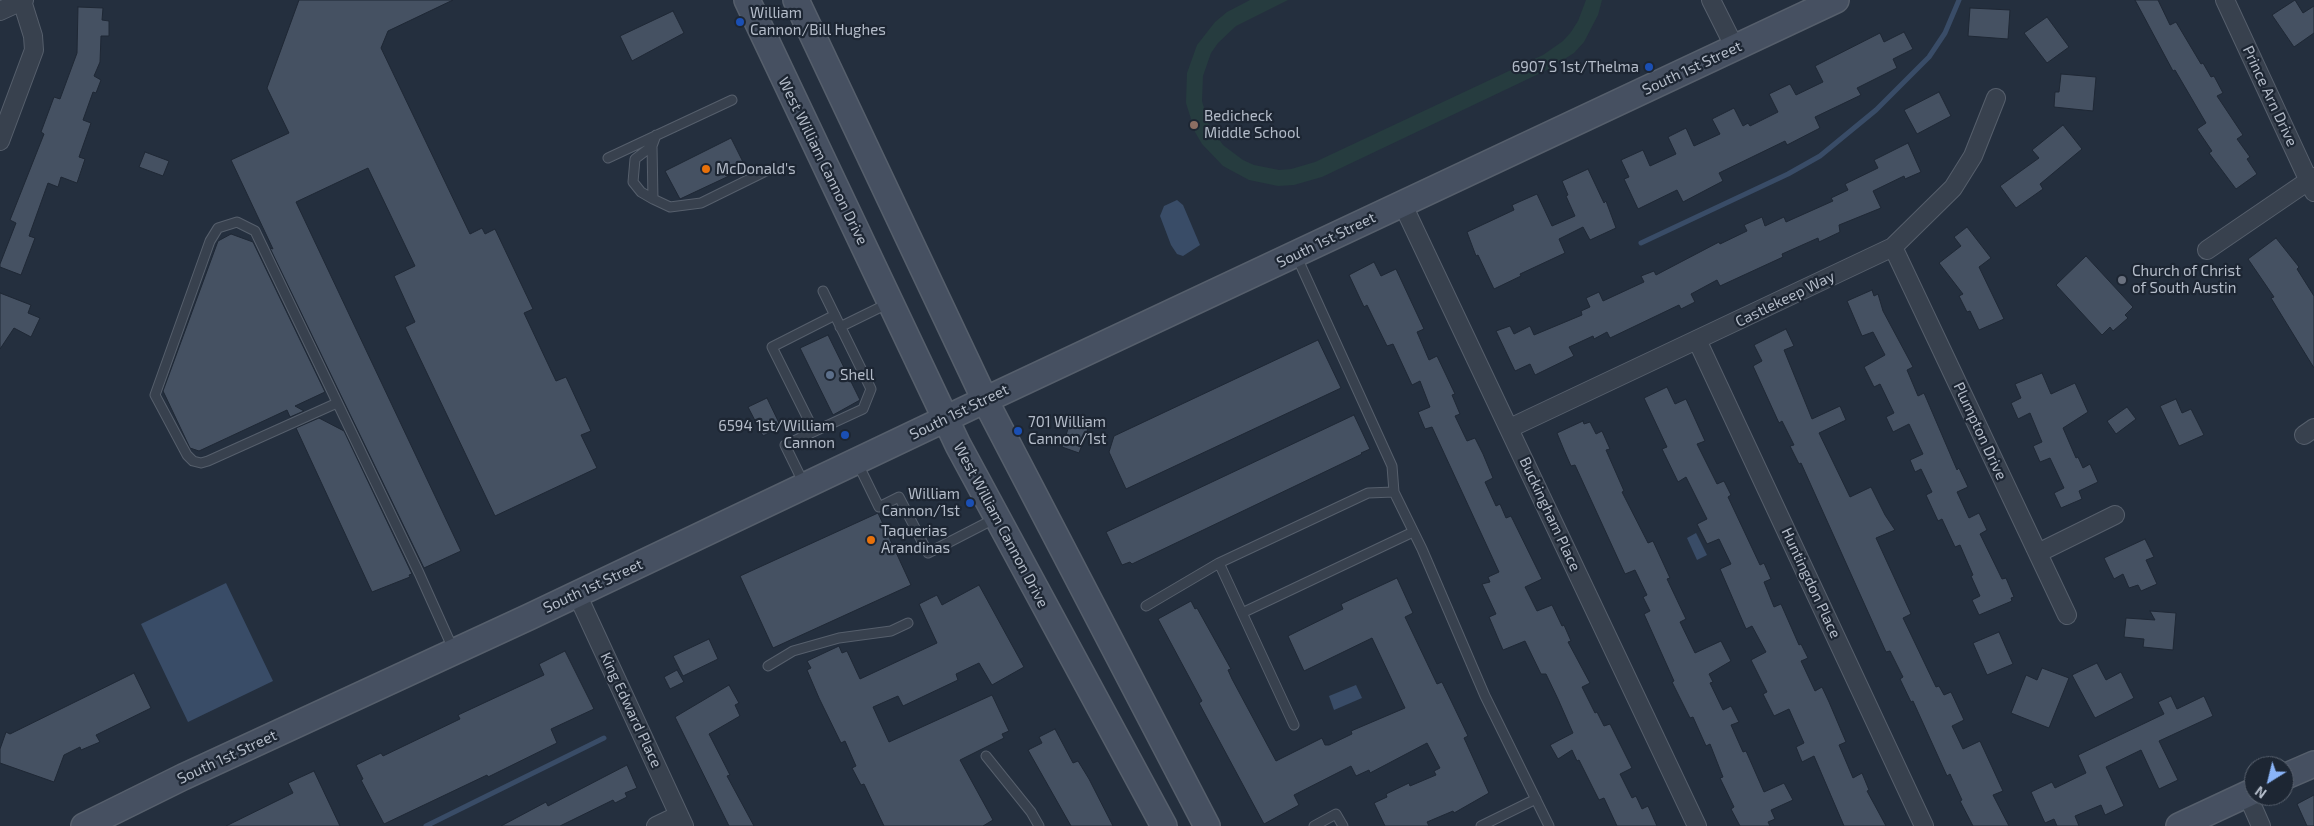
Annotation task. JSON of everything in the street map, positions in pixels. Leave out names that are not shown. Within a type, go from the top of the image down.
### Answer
[{"type":"main road","name":"West William Cannon Drive","points":[[747,0],[946,419],[996,518],[1164,826]]},
{"type":"main road","points":[[796,0],[984,400],[1207,826]]},
{"type":"main road","name":"South 1st Street","points":[[84,826],[183,777],[577,594],[984,400],[1836,0]]},
{"type":"main road","points":[[2294,773],[2314,764]]},
{"type":"main road","points":[[2179,826],[2244,796]]},
{"type":"street","points":[[1711,0],[1735,48]]},
{"type":"street","name":"Prince Arn Drive","points":[[2225,0],[2312,183]]},
{"type":"street","points":[[0,11],[23,1],[34,36],[34,50],[0,141]]},
{"type":"street","name":"Castlekeep Way","points":[[1510,428],[1893,247],[1954,188],[1972,156],[1996,98]]},
{"type":"street","points":[[2207,250],[2312,183]]},
{"type":"street","name":"Buckingham Place","points":[[1402,203],[1697,826]]},
{"type":"street","name":"Plumpton Drive","points":[[1893,247],[2066,616]]},
{"type":"street","name":"Huntingdon Place","points":[[1698,340],[1924,826]]},
{"type":"street","points":[[2038,554],[2115,516]]},
{"type":"street","name":"King Edward Place","points":[[577,594],[682,821]]},
{"type":"street","points":[[2254,806],[2261,826]]},
{"type":"street","points":[[656,826],[682,821]]},
{"type":"lane","points":[[608,158],[732,100]]},
{"type":"lane","points":[[654,199],[652,146],[656,135]]},
{"type":"lane","points":[[652,146],[635,159],[633,182],[641,192],[670,207],[701,203],[766,171]]},
{"type":"lane","points":[[337,403],[208,461],[201,463],[193,461],[187,456],[155,395],[210,240],[218,228],[237,222],[255,231],[337,403],[454,651]]},
{"type":"lane","points":[[1296,255],[1392,466],[1394,492],[1485,696],[1549,826]]},
{"type":"lane","points":[[805,486],[785,445],[863,409],[870,389],[823,291]]},
{"type":"lane","points":[[840,327],[890,302]]},
{"type":"lane","points":[[814,431],[772,347],[834,315]]},
{"type":"lane","points":[[857,462],[879,506],[899,497],[928,553],[996,518]]},
{"type":"lane","points":[[1146,606],[1219,562],[1368,493],[1394,492]]},
{"type":"lane","points":[[1242,613],[1413,532]]},
{"type":"lane","points":[[1219,562],[1294,725]]},
{"type":"lane","points":[[768,666],[793,651],[839,638],[891,630],[908,624]]},
{"type":"lane","points":[[986,756],[1032,812],[1039,826]]},
{"type":"lane","points":[[1481,826],[1536,799]]},
{"type":"lane","points":[[1314,826],[1336,814],[1343,826]]},
{"type":"green space","points":[[1250,0],[1288,0],[1236,26],[1218,43],[1211,53],[1203,76],[1202,101],[1209,125],[1223,145],[1243,160],[1254,165],[1279,170],[1291,169],[1315,162],[1543,55],[1563,41],[1571,32],[1578,21],[1586,0],[1602,0],[1598,15],[1584,42],[1574,53],[1549,69],[1322,177],[1294,185],[1278,186],[1249,180],[1223,166],[1202,144],[1195,132],[1186,103],[1187,73],[1197,45],[1215,22],[1227,12]]},
{"type":"water","points":[[1177,200],[1183,205],[1200,245],[1183,256],[1177,254],[1171,245],[1160,216],[1164,206]]},
{"type":"water","points":[[1696,533],[1707,555],[1697,560],[1687,538]]},
{"type":"water","points":[[226,583],[273,681],[188,722],[141,624]]},
{"type":"water","points":[[1356,685],[1362,698],[1334,710],[1329,696]]},
{"type":"building","points":[[299,0],[453,0],[388,31],[381,48],[470,234],[482,228],[485,234],[495,229],[533,309],[524,313],[556,381],[566,377],[591,431],[581,435],[597,468],[495,516],[405,327],[415,322],[394,276],[415,266],[368,168],[296,202],[461,551],[424,568],[270,248],[273,249],[231,160],[289,133],[267,88]]},
{"type":"building","points":[[2135,0],[2158,0],[2170,25],[2176,22],[2201,64],[2203,63],[2211,77],[2214,76],[2223,93],[2217,96],[2243,135],[2237,139],[2250,157],[2247,159],[2257,174],[2236,189],[2209,153],[2212,151],[2197,129],[2206,123],[2175,70],[2173,71]]},
{"type":"building","points":[[2295,0],[2303,13],[2314,6],[2314,33],[2294,47],[2272,15]]},
{"type":"building","points":[[78,7],[103,8],[102,20],[109,21],[109,36],[101,36],[100,62],[94,76],[101,80],[96,93],[93,92],[83,120],[91,123],[79,157],[85,159],[77,183],[61,177],[58,187],[48,183],[29,236],[35,238],[21,275],[0,267],[0,264],[16,223],[10,220],[44,134],[41,132],[54,97],[60,99],[77,53]]},
{"type":"building","points":[[1970,8],[2010,10],[2008,39],[1968,36]]},
{"type":"building","points":[[673,11],[684,33],[632,61],[620,36]]},
{"type":"building","points":[[2047,17],[2069,47],[2047,63],[2024,33]]},
{"type":"building","points":[[1904,32],[1913,49],[1893,59],[1897,68],[1857,88],[1861,95],[1815,117],[1820,128],[1787,145],[1785,141],[1719,173],[1723,181],[1683,202],[1677,190],[1638,209],[1624,179],[1629,177],[1621,160],[1643,150],[1650,166],[1676,154],[1668,137],[1686,128],[1694,146],[1720,134],[1712,119],[1734,108],[1743,126],[1748,123],[1750,126],[1778,112],[1769,94],[1790,84],[1796,95],[1823,82],[1815,66],[1880,33],[1884,42]]},
{"type":"building","points":[[2061,74],[2096,77],[2093,111],[2054,107],[2055,92],[2059,92]]},
{"type":"building","points":[[1939,92],[1951,116],[1917,134],[1904,110]]},
{"type":"building","points":[[2063,125],[2082,149],[2040,184],[2043,189],[2016,208],[2000,186],[2039,158],[2032,150]]},
{"type":"building","name":"McDonald's","points":[[731,138],[746,168],[680,199],[665,171]]},
{"type":"building","points":[[1908,143],[1921,172],[1905,179],[1904,176],[1873,191],[1881,208],[1839,225],[1840,232],[1819,242],[1818,238],[1782,254],[1783,257],[1720,286],[1717,280],[1691,294],[1695,302],[1681,309],[1679,305],[1610,338],[1607,332],[1594,339],[1593,336],[1569,347],[1574,356],[1535,375],[1530,364],[1515,371],[1496,331],[1510,326],[1514,334],[1530,326],[1534,335],[1582,315],[1581,311],[1590,307],[1586,298],[1599,292],[1603,301],[1644,282],[1641,276],[1654,271],[1656,275],[1719,242],[1720,244],[1747,231],[1744,225],[1762,217],[1765,226],[1784,217],[1786,222],[1833,201],[1831,198],[1848,190],[1845,184],[1878,168],[1874,160]]},
{"type":"building","points":[[145,152],[169,161],[163,176],[139,167]]},
{"type":"building","points":[[1588,169],[1604,203],[1606,201],[1616,228],[1590,240],[1583,227],[1559,239],[1565,253],[1520,274],[1521,276],[1494,289],[1478,255],[1476,256],[1467,232],[1514,210],[1512,205],[1537,194],[1552,226],[1575,216],[1562,181]]},
{"type":"building","points":[[1967,227],[1991,258],[1979,267],[2004,319],[1979,330],[1970,311],[1967,312],[1959,296],[1963,294],[1939,263],[1961,246],[1954,237]]},
{"type":"building","points":[[231,234],[253,242],[325,392],[295,406],[304,411],[290,417],[287,410],[199,451],[190,448],[163,391],[218,241]]},
{"type":"building","points":[[2276,238],[2299,267],[2297,269],[2314,296],[2314,368],[2271,298],[2274,297],[2248,259]]},
{"type":"building","points":[[2086,256],[2133,307],[2125,315],[2128,318],[2113,331],[2110,327],[2102,335],[2056,285]]},
{"type":"building","points":[[1374,262],[1381,276],[1396,269],[1424,329],[1417,332],[1429,360],[1437,356],[1455,394],[1452,395],[1460,414],[1455,416],[1467,441],[1475,438],[1483,454],[1493,478],[1485,482],[1496,506],[1500,504],[1506,518],[1511,516],[1542,579],[1525,587],[1537,611],[1552,605],[1562,626],[1564,625],[1571,641],[1568,642],[1590,683],[1582,687],[1604,726],[1610,724],[1632,768],[1620,774],[1632,798],[1636,796],[1642,809],[1648,806],[1657,826],[1617,826],[1604,798],[1599,800],[1572,750],[1558,759],[1550,745],[1573,733],[1546,674],[1541,674],[1525,641],[1503,650],[1489,617],[1496,614],[1482,584],[1490,582],[1488,577],[1499,572],[1432,427],[1425,429],[1418,412],[1430,407],[1420,381],[1412,385],[1393,344],[1387,346],[1367,305],[1364,307],[1349,275]]},
{"type":"building","points":[[1872,290],[1874,296],[1878,294],[1883,311],[1913,367],[1907,370],[1918,396],[1924,393],[1957,470],[1959,468],[1968,487],[1957,492],[1969,518],[1979,513],[1987,530],[1980,534],[2002,579],[2006,578],[2014,597],[2011,598],[2012,601],[1979,615],[1972,600],[1980,596],[1960,545],[1955,547],[1942,519],[1938,521],[1926,495],[1932,492],[1921,469],[1915,472],[1910,460],[1923,454],[1909,424],[1893,432],[1886,417],[1894,413],[1880,384],[1874,387],[1864,367],[1885,355],[1873,332],[1862,336],[1847,301]]},
{"type":"building","points":[[0,293],[31,305],[28,313],[40,318],[31,337],[14,328],[0,349]]},
{"type":"building","points":[[1786,329],[1794,346],[1784,350],[1812,419],[1840,406],[1846,420],[1819,433],[1850,497],[1871,487],[1895,530],[1876,538],[1911,614],[1903,618],[1936,687],[1939,686],[1944,695],[1951,692],[1964,720],[1952,726],[1963,749],[1980,741],[2003,791],[1993,795],[2009,826],[1973,826],[1960,801],[1962,800],[1950,774],[1947,776],[1913,701],[1911,702],[1900,679],[1903,677],[1890,651],[1886,652],[1801,463],[1799,464],[1790,446],[1794,445],[1782,421],[1779,423],[1753,366],[1762,361],[1754,345]]},
{"type":"building","name":"Shell","points":[[828,335],[860,400],[833,415],[800,348]]},
{"type":"building","points":[[1318,340],[1341,388],[1126,489],[1109,452],[1114,436]]},
{"type":"building","points":[[2042,373],[2051,394],[2075,383],[2088,412],[2063,428],[2076,458],[2078,457],[2083,468],[2090,464],[2098,482],[2079,491],[2082,499],[2061,508],[2054,493],[2064,488],[2050,458],[2040,462],[2033,446],[2042,442],[2030,413],[2018,419],[2011,403],[2021,398],[2015,384]]},
{"type":"building","points":[[1667,387],[1675,404],[1686,399],[1705,441],[1697,444],[1717,484],[1724,481],[1731,495],[1728,497],[1760,565],[1764,563],[1771,579],[1764,582],[1774,607],[1781,604],[1799,645],[1801,644],[1808,658],[1801,661],[1815,691],[1822,687],[1829,702],[1846,742],[1839,745],[1853,778],[1862,773],[1869,790],[1867,791],[1886,826],[1844,826],[1814,756],[1802,762],[1796,747],[1804,743],[1789,709],[1774,716],[1763,694],[1767,692],[1751,660],[1766,652],[1752,626],[1746,629],[1720,569],[1731,564],[1719,539],[1707,544],[1697,524],[1707,519],[1686,477],[1678,482],[1662,449],[1667,447],[1644,398]]},
{"type":"building","points":[[767,398],[781,427],[763,436],[748,407]]},
{"type":"building","points":[[2176,399],[2182,413],[2191,409],[2204,435],[2179,446],[2160,406]]},
{"type":"building","points":[[2127,407],[2136,419],[2116,434],[2107,421]]},
{"type":"building","points":[[1354,415],[1370,449],[1132,564],[1130,562],[1122,565],[1106,532]]},
{"type":"building","points":[[319,418],[344,431],[412,574],[409,575],[410,577],[372,592],[296,428]]},
{"type":"building","points":[[1071,420],[1089,426],[1079,453],[1062,447]]},
{"type":"building","points":[[1583,421],[1584,424],[1590,422],[1596,434],[1602,431],[1610,449],[1606,450],[1624,491],[1622,492],[1648,543],[1653,541],[1670,578],[1667,579],[1686,619],[1680,622],[1695,653],[1721,641],[1731,661],[1709,674],[1713,682],[1710,683],[1723,710],[1731,706],[1739,722],[1731,725],[1743,752],[1746,751],[1764,792],[1784,783],[1793,800],[1771,810],[1775,819],[1768,822],[1770,826],[1740,826],[1731,809],[1734,807],[1720,778],[1723,777],[1710,744],[1706,746],[1693,717],[1690,718],[1672,682],[1674,681],[1644,614],[1650,611],[1643,597],[1647,595],[1635,570],[1625,574],[1575,465],[1571,466],[1557,433]]},
{"type":"building","points":[[878,513],[911,585],[773,648],[740,576]]},
{"type":"building","points":[[2145,539],[2154,557],[2146,560],[2157,584],[2141,591],[2138,585],[2129,588],[2123,574],[2114,579],[2104,558]]},
{"type":"building","points":[[1397,578],[1413,613],[1405,617],[1437,684],[1442,682],[1468,736],[1464,738],[1489,793],[1454,813],[1453,811],[1427,822],[1429,826],[1385,826],[1374,803],[1387,797],[1386,794],[1409,783],[1410,786],[1436,775],[1434,771],[1440,768],[1427,743],[1370,773],[1369,770],[1356,776],[1351,766],[1294,795],[1299,805],[1264,824],[1199,703],[1202,701],[1158,619],[1191,601],[1195,609],[1197,608],[1231,669],[1228,670],[1232,679],[1276,761],[1322,738],[1325,745],[1329,745],[1352,734],[1351,731],[1405,708],[1372,638],[1304,671],[1288,636],[1343,609],[1341,604]]},
{"type":"building","points":[[979,585],[1024,667],[992,685],[979,663],[956,674],[958,680],[903,706],[898,696],[873,707],[889,742],[992,695],[1009,731],[1002,734],[1004,738],[960,760],[993,820],[983,826],[884,826],[864,784],[861,785],[852,768],[856,766],[845,741],[841,743],[819,698],[807,670],[811,668],[807,661],[839,646],[842,653],[847,651],[860,679],[937,643],[919,604],[937,595],[942,605]]},
{"type":"building","points":[[2150,611],[2176,613],[2173,650],[2143,647],[2144,639],[2124,637],[2126,618],[2155,620]]},
{"type":"building","points":[[1999,632],[2013,664],[1987,675],[1973,643]]},
{"type":"building","points":[[709,639],[718,659],[683,676],[673,656]]},
{"type":"building","points":[[565,651],[594,709],[551,729],[557,743],[488,777],[487,775],[384,824],[361,780],[363,779],[356,765],[381,753],[383,756],[460,719],[458,715],[544,675],[539,664]]},
{"type":"building","points":[[2097,663],[2106,680],[2121,672],[2134,698],[2095,718],[2072,675]]},
{"type":"building","points":[[2042,668],[2069,678],[2049,728],[2011,713],[2026,675],[2037,680]]},
{"type":"building","points":[[677,670],[684,682],[670,689],[664,677]]},
{"type":"building","points":[[134,673],[151,708],[96,735],[100,742],[81,750],[80,747],[64,755],[54,782],[0,763],[0,749],[6,732],[10,734]]},
{"type":"building","points":[[729,685],[739,703],[735,705],[740,716],[709,734],[730,775],[727,776],[754,826],[729,826],[675,717]]},
{"type":"building","points":[[2171,696],[2177,709],[2204,696],[2213,716],[2159,741],[2178,780],[2159,789],[2141,750],[2106,767],[2124,806],[2105,815],[2101,805],[2075,816],[2079,826],[2057,826],[2054,819],[2045,823],[2031,792],[2052,782],[2055,788],[2086,773],[2078,755],[2164,714],[2158,702]]},
{"type":"building","points":[[1055,729],[1073,763],[1078,761],[1089,779],[1113,826],[1071,826],[1028,750],[1042,743],[1039,737]]},
{"type":"building","points":[[627,765],[637,788],[625,793],[627,797],[615,803],[613,800],[560,826],[501,826],[546,802],[548,806]]},
{"type":"building","points":[[314,771],[340,826],[226,826],[293,793],[288,783]]},
{"type":"building","points":[[2314,795],[2314,826],[2307,826],[2297,804]]},
{"type":"waterway","points":[[1641,243],[1788,174],[1820,156],[1876,110],[1929,57],[1945,33],[1959,0]]},
{"type":"waterway","points":[[426,826],[604,738]]},
{"type":"place","name":"William Cannon/Bill Hughes","points":[[740,22]]},
{"type":"place","name":"6907 S 1st/Thelma","points":[[1649,67]]},
{"type":"place","name":"Bedicheck Middle School","points":[[1194,125]]},
{"type":"place","name":"McDonald's","points":[[706,169]]},
{"type":"place","name":"Church of Christ of South Austin","points":[[2122,280]]},
{"type":"place","name":"Shell","points":[[830,375]]},
{"type":"place","name":"701 William Cannon/1st","points":[[1018,431]]},
{"type":"place","name":"6594 1st/William Cannon","points":[[845,435]]},
{"type":"place","name":"William Cannon/1st","points":[[970,503]]},
{"type":"place","name":"Taquerias Arandinas","points":[[871,540]]}]
